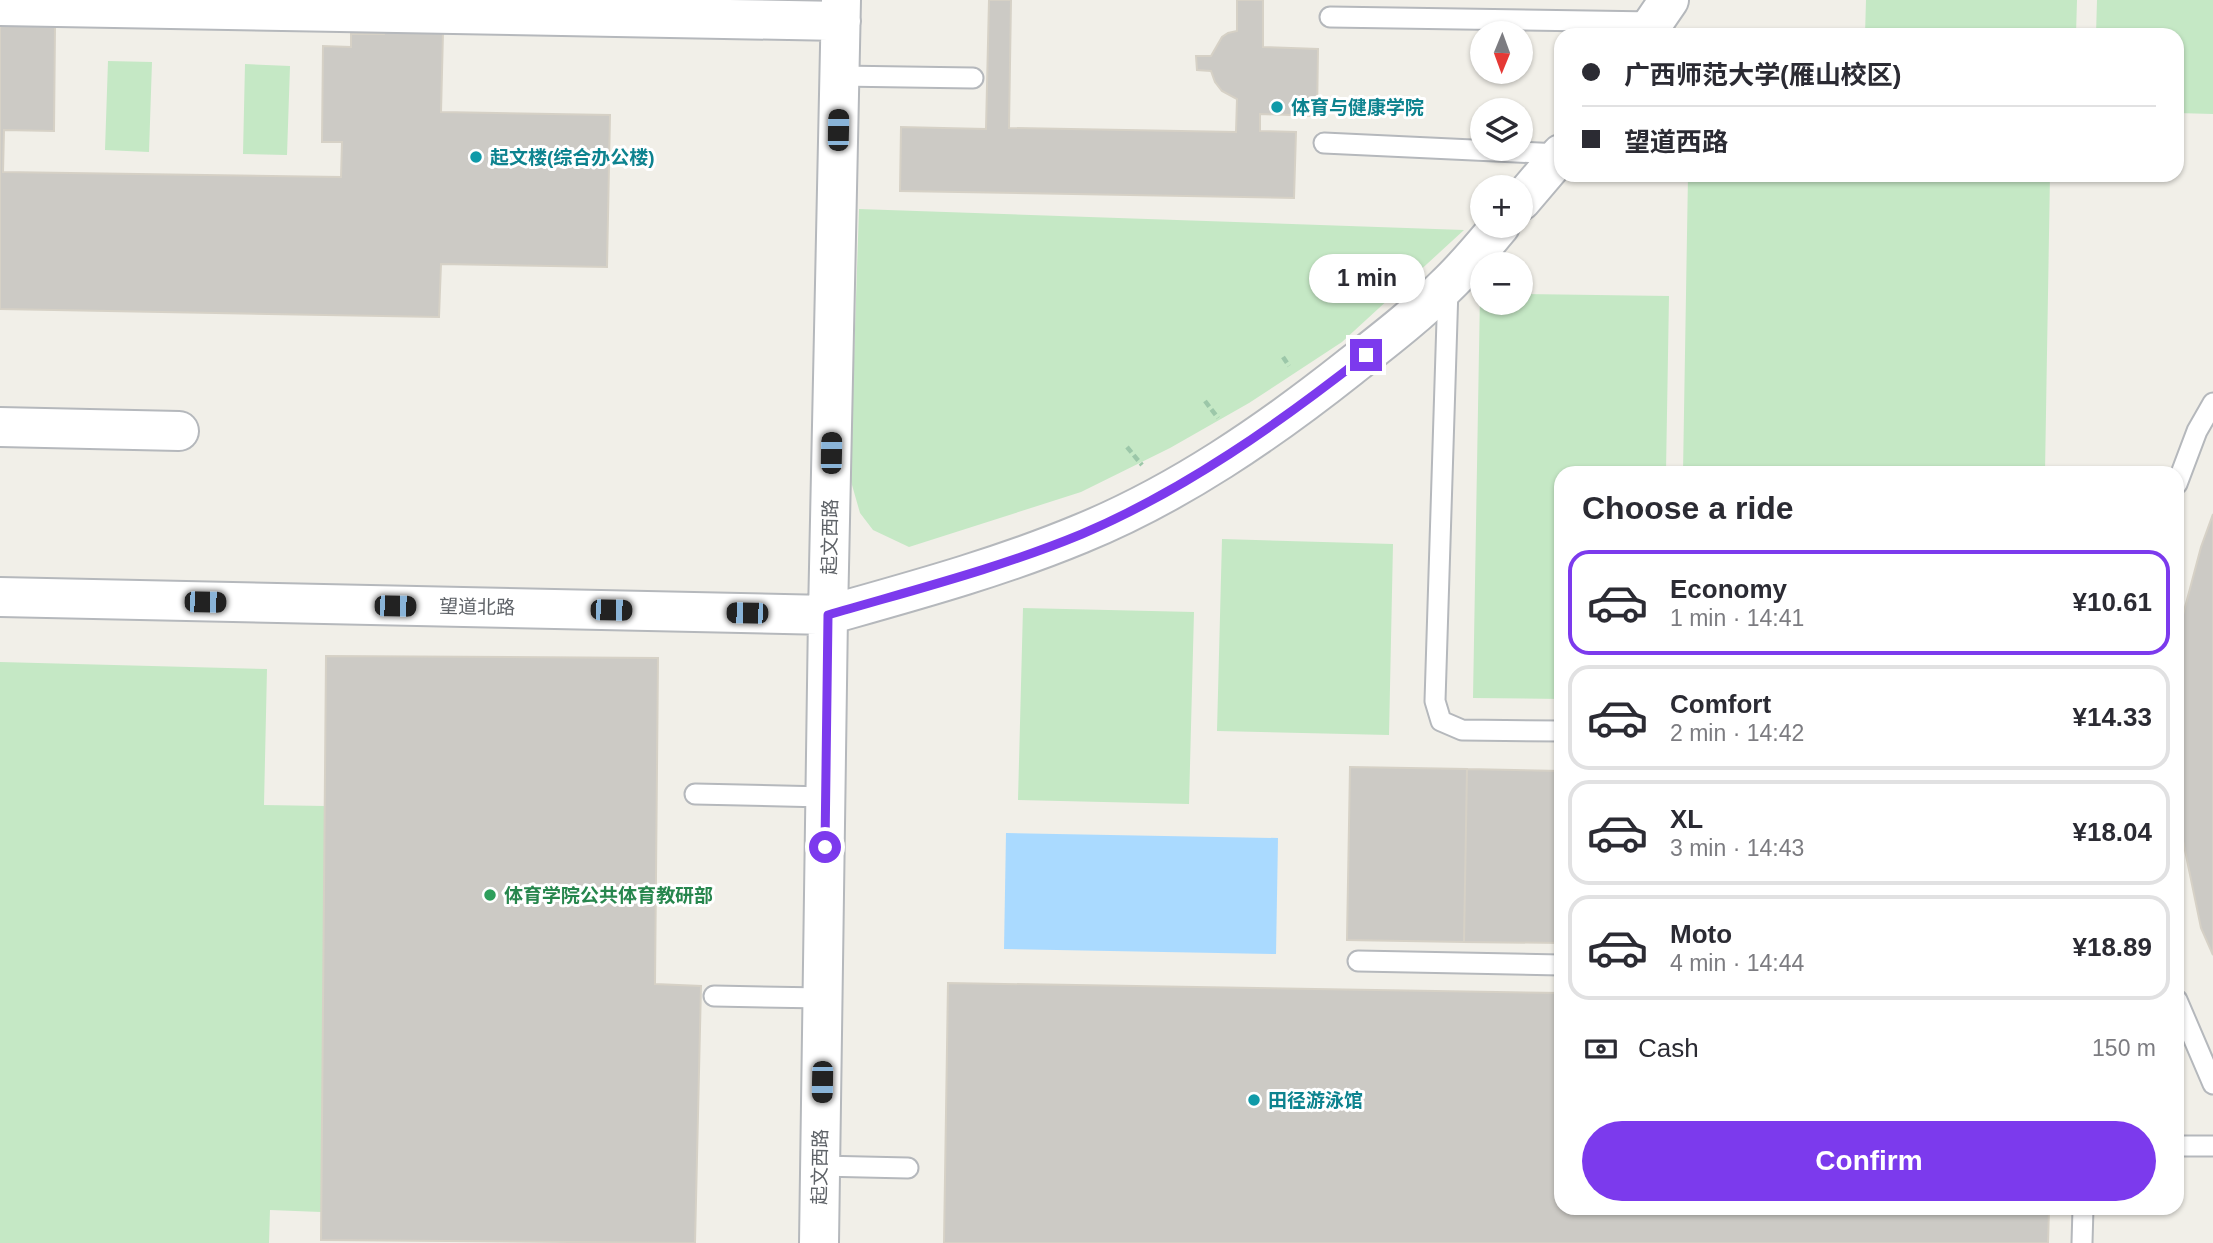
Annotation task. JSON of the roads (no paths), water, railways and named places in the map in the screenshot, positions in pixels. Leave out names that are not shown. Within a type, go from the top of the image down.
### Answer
[{"type":"street","points":[[0,6],[841,10]]},
{"type":"street","name":"起文西路","points":[[819,1243],[828,615],[841,10]]},
{"type":"street","points":[[1533,187],[1554,162]]},
{"type":"street","name":"望道北路","points":[[0,597],[828,615],[1025,556],[1083,533],[1164,493],[1212,465],[1310,399],[1384,341],[1448,285],[1489,238]]},
{"type":"street","points":[[0,427],[179,431]]},
{"type":"lane","points":[[1330,17],[1656,19]]},
{"type":"lane","points":[[839,76],[973,78]]},
{"type":"lane","points":[[1324,143],[1554,154]]},
{"type":"lane","points":[[1448,285],[1435,701],[1441,721],[1462,730],[1554,731]]},
{"type":"lane","points":[[2184,466],[2197,431],[2213,403]]},
{"type":"lane","points":[[695,794],[825,797]]},
{"type":"lane","points":[[1358,961],[1554,965]]},
{"type":"lane","points":[[715,996],[823,998]]},
{"type":"lane","points":[[2184,1018],[2213,1084]]},
{"type":"lane","points":[[2184,1146],[2213,1146]]},
{"type":"lane","points":[[820,1166],[908,1168]]},
{"type":"lane","points":[[2082,1215],[2082,1243]]},
{"type":"water","points":[[1006,833],[1278,838],[1276,954],[1004,949]]},
{"type":"place","name":"体育与健康学院","points":[[1277,107]]},
{"type":"place","name":"起文楼(综合办公楼)","points":[[476,157]]},
{"type":"place","name":"体育学院公共体育教研部","points":[[490,895]]},
{"type":"place","name":"田径游泳馆","points":[[1254,1100]]}]
